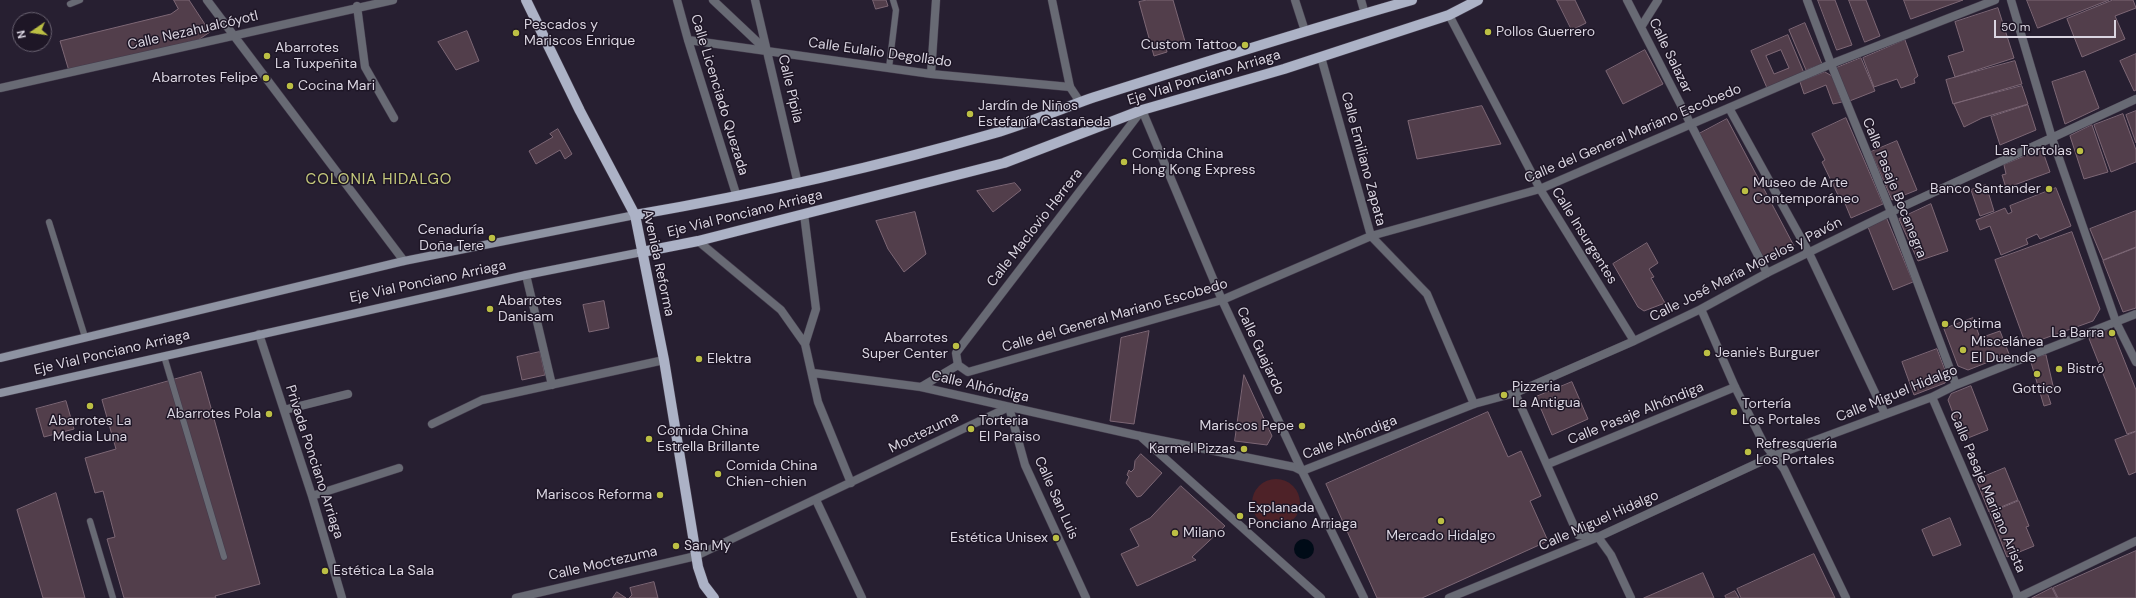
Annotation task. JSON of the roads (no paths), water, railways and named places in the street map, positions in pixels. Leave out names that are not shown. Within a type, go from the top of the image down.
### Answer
[{"type":"main road","name":"Avenida Reforma","points":[[526,0],[580,110],[635,215],[664,360],[696,556],[704,585],[713,598]]},
{"type":"main road","name":"Eje Vial Ponciano Arriaga","points":[[0,358],[404,261],[798,184],[996,132],[1080,102],[1305,31],[1412,0]]},
{"type":"main road","name":"Eje Vial Ponciano Arriaga","points":[[0,393],[526,274],[698,241],[1004,163],[1142,110],[1321,57],[1449,15],[1478,0]]},
{"type":"street","points":[[207,0],[404,261]]},
{"type":"street","name":"Calle Nezahualcóyotl","points":[[0,88],[357,6],[393,0]]},
{"type":"street","name":"Calle Licenciado Quezada","points":[[677,0],[737,197]]},
{"type":"street","name":"Calle Licenciado Quezada","points":[[713,0],[768,51]]},
{"type":"street","name":"Calle Pípila","points":[[755,0],[798,184]]},
{"type":"street","points":[[931,74],[936,0]]},
{"type":"street","points":[[1052,0],[1070,87],[1080,102]]},
{"type":"street","points":[[1295,0],[1305,31]]},
{"type":"street","points":[[1361,0],[1365,14]]},
{"type":"street","name":"Calle Salazar","points":[[1627,0],[1767,273]]},
{"type":"street","points":[[1641,26],[1658,0]]},
{"type":"street","name":"Calle Pasaje Bocanegra","points":[[1807,0],[1831,64],[1891,212],[1956,385]]},
{"type":"street","name":"Calle del General Mariano Escobedo","points":[[958,365],[968,372],[1222,300],[1371,236],[1540,189],[1831,64],[1995,0]]},
{"type":"street","points":[[2011,0],[2052,138],[2116,322],[2136,362]]},
{"type":"street","points":[[357,6],[365,67],[394,118]]},
{"type":"street","name":"Calle Insurgentes","points":[[1449,15],[1540,189],[1634,341]]},
{"type":"street","name":"Calle Eulalio Degollado","points":[[688,40],[931,74],[1070,87]]},
{"type":"street","name":"Calle Emiliano Zapata","points":[[1321,57],[1371,236],[1427,294],[1474,404]]},
{"type":"street","name":"Calle José María Morelos y Pavón","points":[[1474,404],[1515,393],[1634,341],[1701,309],[1808,251],[2136,99]]},
{"type":"street","points":[[1729,108],[1808,251],[1885,414]]},
{"type":"street","name":"Calle Guajardo","points":[[1142,110],[1222,300],[1302,471],[1364,598]]},
{"type":"street","name":"Calle Maclovio Herrera","points":[[958,365],[956,353],[1142,110]]},
{"type":"street","points":[[804,214],[816,309],[805,344]]},
{"type":"street","points":[[696,556],[851,483],[818,402],[813,373],[805,344],[781,310],[698,241]]},
{"type":"street","points":[[526,274],[552,385]]},
{"type":"street","points":[[1701,309],[1735,387],[1763,442],[1784,469],[1846,598]]},
{"type":"street","name":"Calle Miguel Hidalgo","points":[[1449,598],[1598,537],[1773,456],[1932,397],[1956,385],[2136,314]]},
{"type":"street","name":"Privada Ponciano Arriaga","points":[[259,334],[312,496],[342,598]]},
{"type":"street","points":[[432,424],[482,400],[664,360]]},
{"type":"street","points":[[921,387],[958,365]]},
{"type":"street","name":"Calle Alhóndiga","points":[[813,373],[921,387],[1139,436],[1294,467],[1302,471],[1474,404]]},
{"type":"street","name":"Calle Pasaje Alhóndiga","points":[[1548,464],[1735,387]]},
{"type":"street","points":[[1515,393],[1548,464],[1578,535],[1598,537],[1611,555],[1631,598]]},
{"type":"street","points":[[284,410],[348,394]]},
{"type":"street","name":"Calle Pasaje Mariano Arista","points":[[1932,397],[2018,598]]},
{"type":"street","name":"Moctezuma","points":[[851,483],[1009,407]]},
{"type":"street","name":"Calle San Luis","points":[[1009,407],[1025,465],[1086,598]]},
{"type":"street","name":"Calle Alhóndiga","points":[[1139,436],[1321,598]]},
{"type":"street","points":[[312,496],[399,468]]},
{"type":"street","points":[[816,500],[862,598]]},
{"type":"street","points":[[2018,598],[2136,541]]},
{"type":"street","name":"Calle Moctezuma","points":[[516,598],[696,556]]},
{"type":"lane","points":[[70,4],[80,0]]},
{"type":"lane","points":[[889,68],[896,10],[894,0]]},
{"type":"lane","points":[[49,222],[85,337]]},
{"type":"lane","points":[[164,356],[224,557]]},
{"type":"lane","points":[[90,521],[113,598]]},
{"type":"place","name":"Pollos Guerrero","points":[[1488,32]]},
{"type":"place","name":"Pescados y Mariscos Enrique","points":[[516,33]]},
{"type":"place","name":"Custom Tattoo","points":[[1245,45]]},
{"type":"place","name":"Abarrotes La Tuxpeñita","points":[[267,56]]},
{"type":"place","name":"Abarrotes Felipe","points":[[266,78]]},
{"type":"place","name":"Cocina Mari","points":[[290,86]]},
{"type":"place","name":"Jardín de Niños Estefanía Castañeda","points":[[970,114]]},
{"type":"place","name":"Las Tortolas","points":[[2080,151]]},
{"type":"place","name":"Comida China Hong Kong Express","points":[[1124,162]]},
{"type":"place","name":"Banco Santander","points":[[2049,189]]},
{"type":"place","name":"Museo de Arte Contemporáneo","points":[[1745,191]]},
{"type":"place","name":"Cenaduría Doña Tere","points":[[492,238]]},
{"type":"place","name":"Abarrotes Danisam","points":[[490,309]]},
{"type":"place","name":"Optima","points":[[1945,324]]},
{"type":"place","name":"La Barra","points":[[2112,333]]},
{"type":"place","name":"Abarrotes Super Center","points":[[956,346]]},
{"type":"place","name":"Miscelánea El Duende","points":[[1963,350]]},
{"type":"place","name":"Jeanie's Burguer","points":[[1707,353]]},
{"type":"place","name":"Elektra","points":[[699,359]]},
{"type":"place","name":"Bistró","points":[[2059,369]]},
{"type":"place","name":"Gottico","points":[[2037,374]]},
{"type":"place","name":"Pizzeria La Antigua","points":[[1504,395]]},
{"type":"place","name":"Abarrotes La Media Luna","points":[[90,406]]},
{"type":"place","name":"Tortería Los Portales","points":[[1734,412]]},
{"type":"place","name":"Abarrotes Pola","points":[[269,414]]},
{"type":"place","name":"Mariscos Pepe","points":[[1302,426]]},
{"type":"place","name":"Torteria El Paraiso","points":[[971,429]]},
{"type":"place","name":"Comida China Estrella Brillante","points":[[649,439]]},
{"type":"place","name":"Karmel Pizzas","points":[[1244,449]]},
{"type":"place","name":"Refresquería Los Portales","points":[[1748,452]]},
{"type":"place","name":"Comida China Chien-chien","points":[[718,474]]},
{"type":"place","name":"Mariscos Reforma","points":[[660,495]]},
{"type":"place","name":"Explanada Ponciano Arriaga","points":[[1240,516]]},
{"type":"place","name":"Mercado Hidalgo","points":[[1441,521]]},
{"type":"place","name":"Milano","points":[[1175,533]]},
{"type":"place","name":"Estética Unisex","points":[[1056,538]]},
{"type":"place","name":"San My","points":[[676,546]]},
{"type":"place","name":"Estética La Sala","points":[[325,571]]},
{"type":"district","name":"COLONIA HIDALGO","points":[[379,180]]}]
